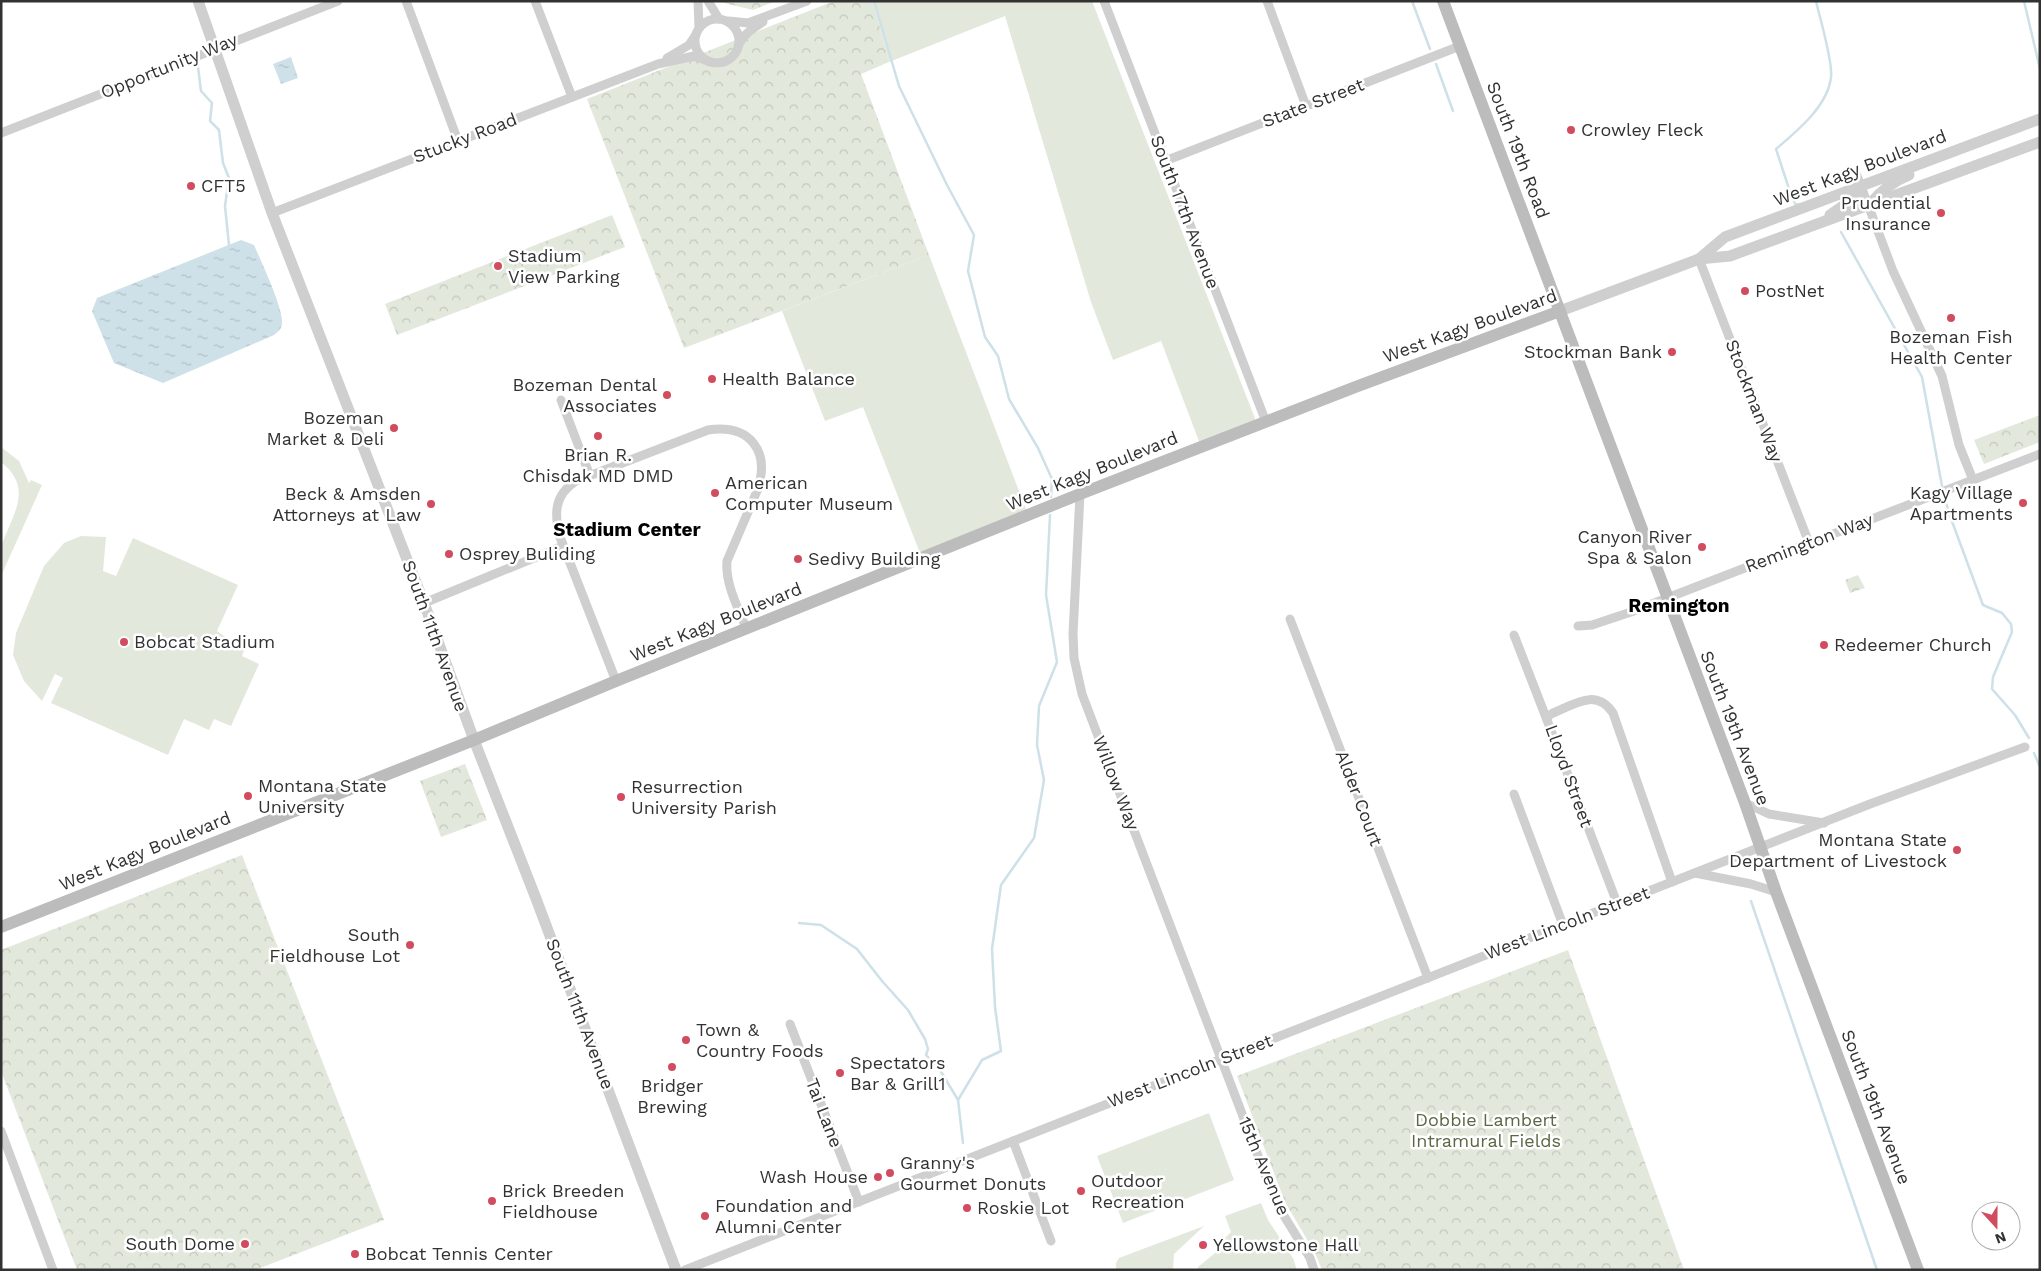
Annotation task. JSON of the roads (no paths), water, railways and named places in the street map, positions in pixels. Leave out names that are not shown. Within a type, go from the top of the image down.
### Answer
[{"type":"main road","name":"South 19th Road","points":[[1443,1],[1560,311]]},
{"type":"main road","name":"West Kagy Boulevard","points":[[1,927],[474,740],[1080,494],[1560,311]]},
{"type":"main road","name":"South 19th Avenue","points":[[1560,311],[1918,1270]]},
{"type":"street","name":"South 11th Avenue","points":[[198,1],[272,213],[424,603],[474,740],[676,1270]]},
{"type":"street","name":"Opportunity Way","points":[[1,133],[338,1]]},
{"type":"street","points":[[406,1],[458,141]]},
{"type":"street","points":[[535,1],[572,97]]},
{"type":"street","points":[[698,1],[696,48],[703,58],[708,61],[719,62],[730,58],[737,50],[743,37],[754,27],[778,13]]},
{"type":"street","points":[[708,1],[722,20],[738,33],[739,44]]},
{"type":"street","points":[[698,31],[709,20],[748,23],[807,1]]},
{"type":"street","name":"South 17th Avenue","points":[[1104,1],[1266,422]]},
{"type":"street","points":[[1267,1],[1306,106]]},
{"type":"street","name":"Stucky Road","points":[[658,64],[688,45],[698,31]]},
{"type":"street","name":"State Street","points":[[1165,161],[1460,46]]},
{"type":"street","name":"Stucky Road","points":[[272,213],[658,64],[673,59],[694,56],[708,61]]},
{"type":"street","name":"West Kagy Boulevard","points":[[1699,259],[1725,237],[2040,119]]},
{"type":"street","points":[[1956,173],[1982,158],[2040,135]]},
{"type":"street","name":"West Kagy Boulevard","points":[[1560,311],[1699,259],[1730,256],[2040,142]]},
{"type":"street","points":[[1868,206],[1881,192],[1900,178],[1949,159],[1973,144]]},
{"type":"street","points":[[1856,173],[1893,271],[1942,376],[1959,445],[1973,480]]},
{"type":"street","points":[[1764,243],[1828,216],[1850,201],[1861,186]]},
{"type":"street","name":"Stockman Way","points":[[1699,259],[1809,543]]},
{"type":"street","points":[[561,400],[590,476]]},
{"type":"street","points":[[616,681],[563,546],[556,519],[558,502],[570,485],[708,430],[730,429],[739,432],[754,444],[762,462],[760,481],[730,551],[726,572],[746,628]]},
{"type":"street","name":"Remington Way","points":[[1578,626],[1592,625],[1668,598],[2040,454]]},
{"type":"street","name":"Willow Way","points":[[1080,494],[1073,634],[1074,658],[1082,694],[1222,1059]]},
{"type":"street","points":[[424,603],[563,546]]},
{"type":"street","name":"Alder Court","points":[[1290,619],[1428,978]]},
{"type":"street","points":[[1514,635],[1547,720]]},
{"type":"street","name":"Lloyd Street","points":[[1617,903],[1547,720],[1548,716],[1553,713],[1585,699],[1592,698],[1608,706],[1613,713],[1672,882]]},
{"type":"street","name":"West Lincoln Street","points":[[685,1270],[1617,903],[2025,747]]},
{"type":"street","points":[[1514,794],[1563,925]]},
{"type":"street","points":[[1745,803],[1770,814],[1824,823]]},
{"type":"street","points":[[1695,873],[1751,884],[1776,892]]},
{"type":"street","name":"Tai Lane","points":[[790,1024],[859,1202]]},
{"type":"street","name":"15th Avenue","points":[[1222,1059],[1276,1203],[1310,1258],[1314,1270]]},
{"type":"street","points":[[1,1131],[53,1270]]},
{"type":"street","points":[[1013,1141],[1051,1241]]},
{"type":"water","points":[[291,57],[298,78],[281,84],[273,64]]},
{"type":"water","points":[[241,240],[254,245],[271,284],[281,315],[282,324],[279,331],[274,335],[163,383],[114,363],[92,311],[97,298]]},
{"type":"waterway","points":[[874,1],[899,86],[947,185],[974,235],[968,271],[985,337],[998,356],[1009,399],[1038,448],[1052,479],[1051,497]]},
{"type":"waterway","points":[[1412,1],[1430,49]]},
{"type":"waterway","points":[[1798,204],[1796,205],[1792,198],[1776,149],[1818,108],[1829,88],[1831,77],[1830,61],[1816,1]]},
{"type":"waterway","points":[[2024,1],[2040,69]]},
{"type":"waterway","points":[[1436,64],[1453,111]]},
{"type":"waterway","points":[[198,67],[201,91],[212,103],[210,121],[219,130],[223,163],[229,178],[225,206],[229,245]]},
{"type":"waterway","points":[[1841,232],[1922,377],[1942,486]]},
{"type":"waterway","points":[[1945,499],[1983,605],[2002,613],[2011,624],[2012,632],[1993,677],[1992,689],[2015,715],[2029,738]]},
{"type":"waterway","points":[[963,1143],[958,1100],[982,1060],[1001,1051],[995,1007],[992,949],[1001,885],[1034,838],[1044,780],[1037,745],[1039,706],[1057,662],[1046,595],[1050,515]]},
{"type":"waterway","points":[[2034,753],[2040,767]]},
{"type":"waterway","points":[[1751,901],[1877,1270]]},
{"type":"waterway","points":[[799,923],[821,925],[857,949],[908,1010],[925,1039],[928,1049],[926,1055],[940,1070],[958,1100]]},
{"type":"place","name":"Crowley Fleck","points":[[1571,130]]},
{"type":"place","name":"CFT5","points":[[191,186]]},
{"type":"place","name":"Prudential Insurance","points":[[1941,213]]},
{"type":"place","name":"Stadium View Parking","points":[[498,266]]},
{"type":"place","name":"PostNet","points":[[1745,291]]},
{"type":"place","name":"Bozeman Fish Health Center","points":[[1951,318]]},
{"type":"place","name":"Stockman Bank","points":[[1672,352]]},
{"type":"place","name":"Health Balance","points":[[712,379]]},
{"type":"place","name":"Bozeman Dental Associates","points":[[667,395]]},
{"type":"place","name":"Bozeman Market & Deli","points":[[394,428]]},
{"type":"place","name":"Brian R. Chisdak MD DMD","points":[[598,436]]},
{"type":"place","name":"American Computer Museum","points":[[715,493]]},
{"type":"place","name":"Kagy Village Apartments","points":[[2023,503]]},
{"type":"place","name":"Beck & Amsden Attorneys at Law","points":[[431,504]]},
{"type":"place","name":"Canyon River Spa & Salon","points":[[1702,547]]},
{"type":"place","name":"Osprey Buliding","points":[[449,554]]},
{"type":"place","name":"Sedivy Building","points":[[798,559]]},
{"type":"place","name":"Bobcat Stadium","points":[[124,642]]},
{"type":"place","name":"Redeemer Church","points":[[1824,645]]},
{"type":"place","name":"Montana State University","points":[[248,796]]},
{"type":"place","name":"Resurrection University Parish","points":[[621,797]]},
{"type":"place","name":"Montana State Department of Livestock","points":[[1957,850]]},
{"type":"place","name":"South Fieldhouse Lot","points":[[410,945]]},
{"type":"place","name":"Town & Country Foods","points":[[686,1040]]},
{"type":"place","name":"Bridger Brewing","points":[[672,1067]]},
{"type":"place","name":"Spectators Bar & Grill1","points":[[840,1073]]},
{"type":"place","name":"Granny's Gourmet Donuts","points":[[890,1173]]},
{"type":"place","name":"Wash House","points":[[878,1177]]},
{"type":"place","name":"Outdoor Recreation","points":[[1081,1191]]},
{"type":"place","name":"Brick Breeden Fieldhouse","points":[[492,1201]]},
{"type":"place","name":"Roskie Lot","points":[[967,1208]]},
{"type":"place","name":"Foundation and Alumni Center","points":[[705,1216]]},
{"type":"place","name":"South Dome","points":[[245,1244]]},
{"type":"place","name":"Yellowstone Hall","points":[[1203,1245]]},
{"type":"place","name":"Bobcat Tennis Center","points":[[355,1254]]},
{"type":"district","name":"Stadium Center","points":[[627,529]]},
{"type":"district","name":"Remington","points":[[1679,605]]},
{"type":"park label","name":"Dobbie Lambert Intramural Fields","points":[[1486,1130]]}]
